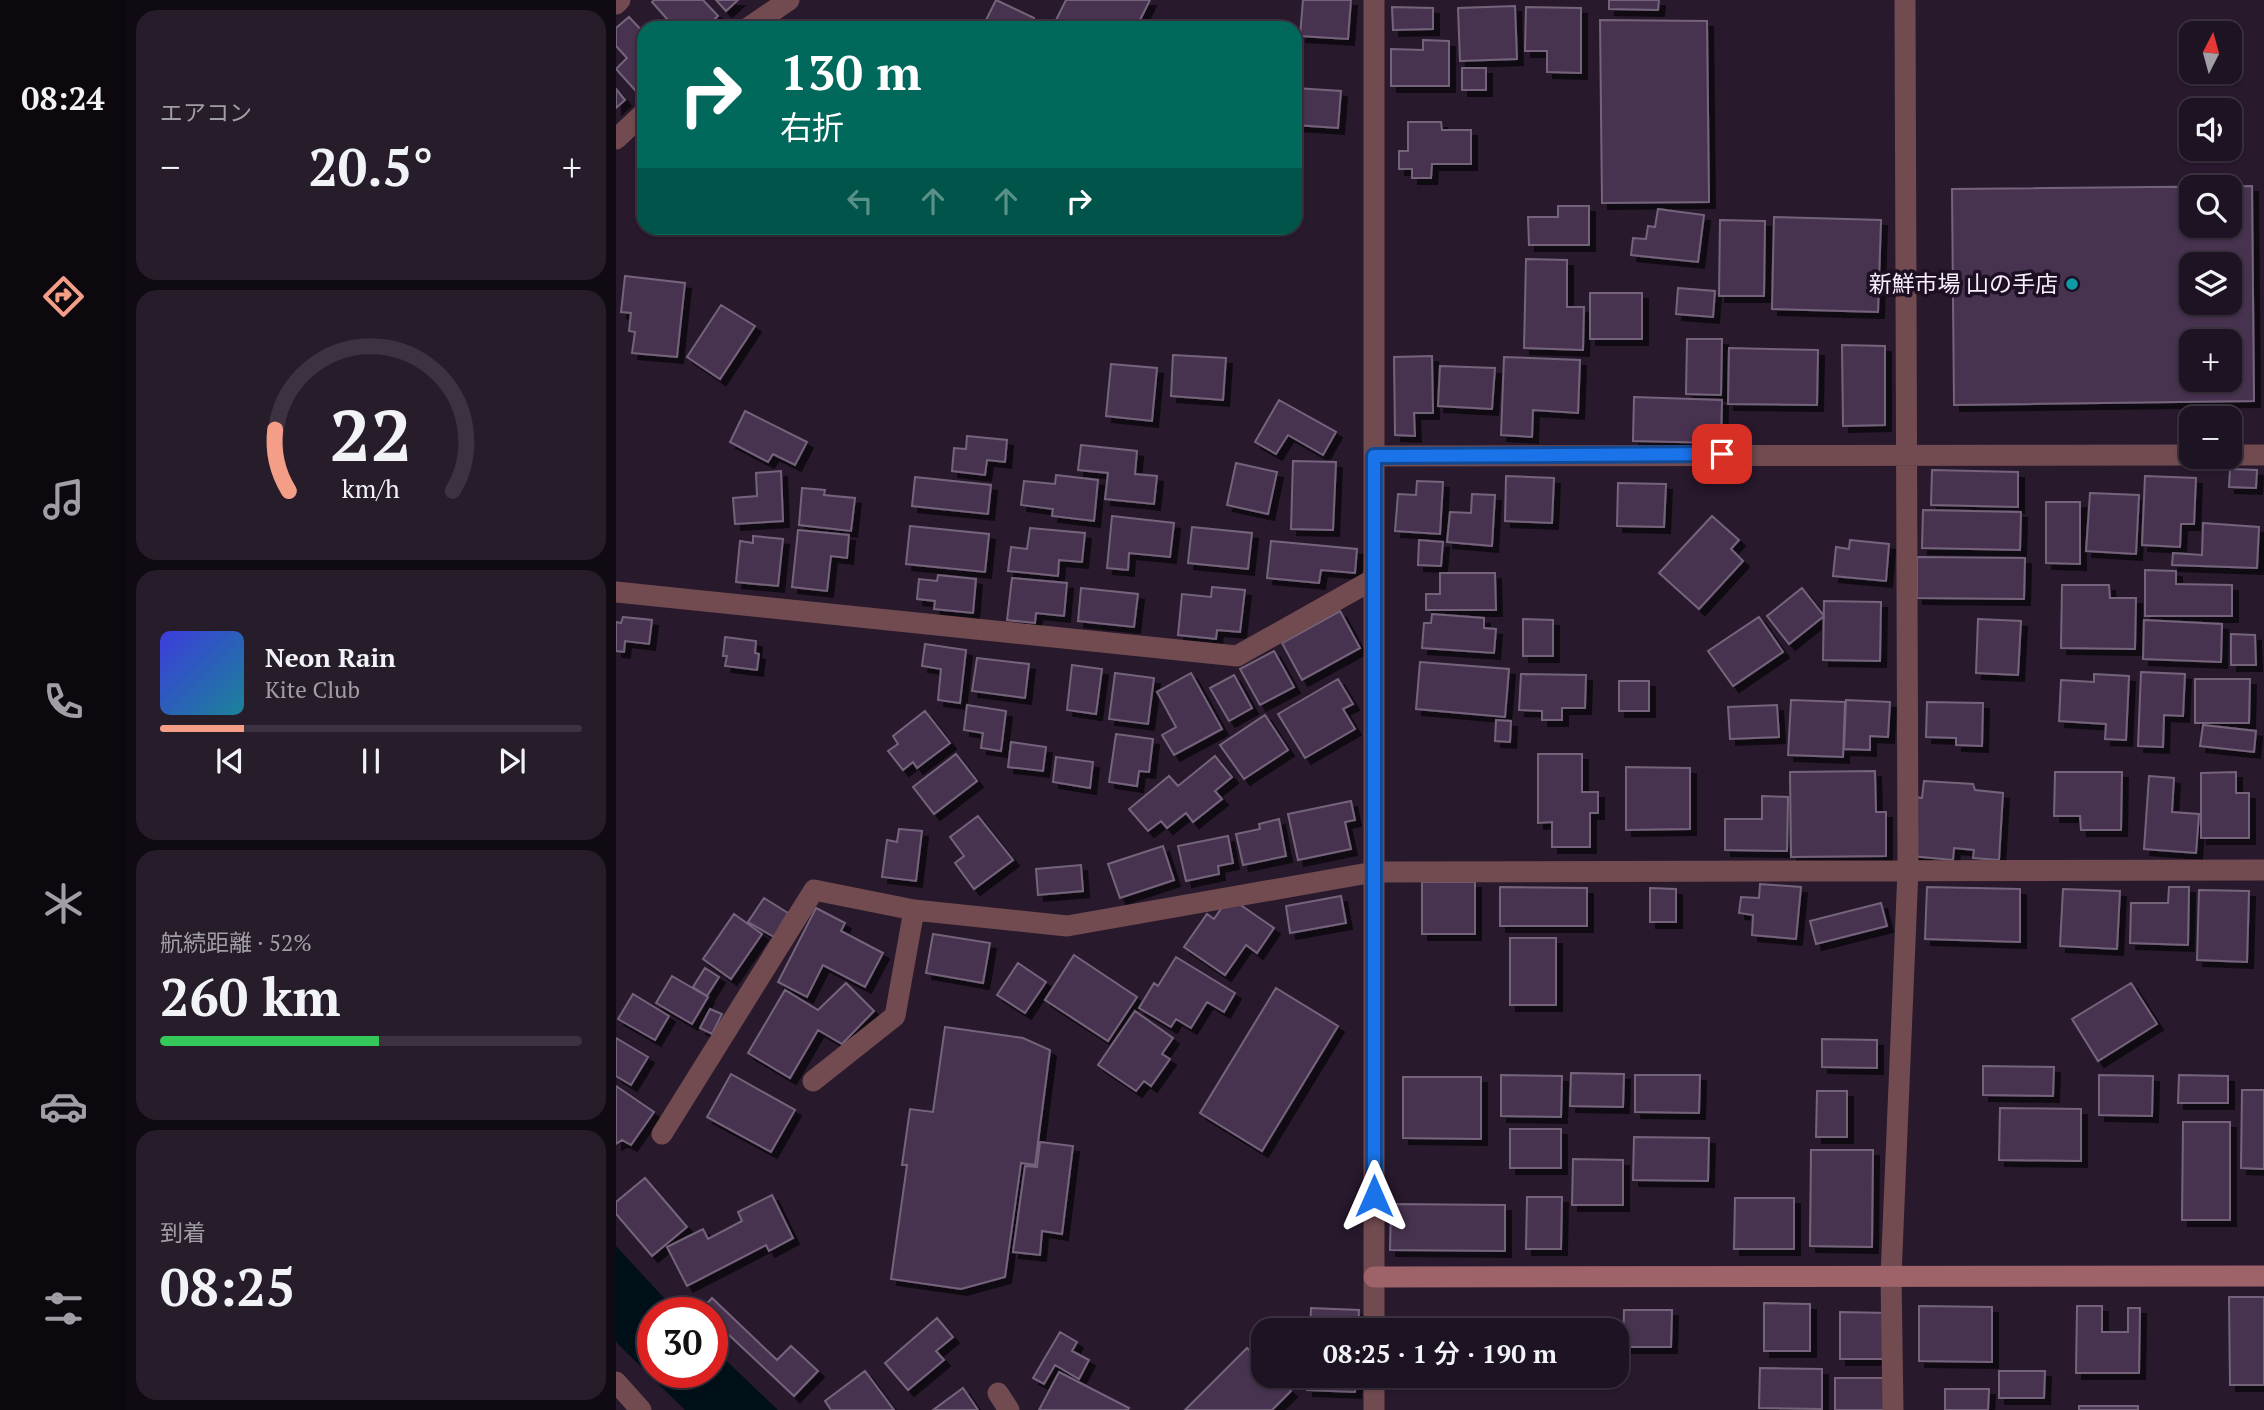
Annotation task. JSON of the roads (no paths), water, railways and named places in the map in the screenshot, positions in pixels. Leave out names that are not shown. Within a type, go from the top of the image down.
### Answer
[{"type":"street","points":[[616,4],[620,0]]},
{"type":"street","points":[[758,21],[789,0]]},
{"type":"street","points":[[1374,0],[1374,1318]]},
{"type":"street","points":[[1892,1410],[1892,1276],[1908,870],[1909,454],[1905,0]]},
{"type":"street","points":[[616,139],[637,120]]},
{"type":"street","points":[[1374,456],[2179,455]]},
{"type":"street","points":[[2242,455],[2264,455]]},
{"type":"street","points":[[616,592],[1237,656],[1374,579]]},
{"type":"street","points":[[662,1134],[814,890],[915,910],[1067,926],[1374,872],[2264,870]]},
{"type":"street","points":[[813,1081],[895,1016],[915,910]]},
{"type":"street","points":[[1374,1277],[2264,1276]]},
{"type":"street","points":[[616,1382],[641,1410]]},
{"type":"street","points":[[1374,1388],[1374,1410]]},
{"type":"place","name":"新鮮市場 山の手店","points":[[2072,284]]}]
